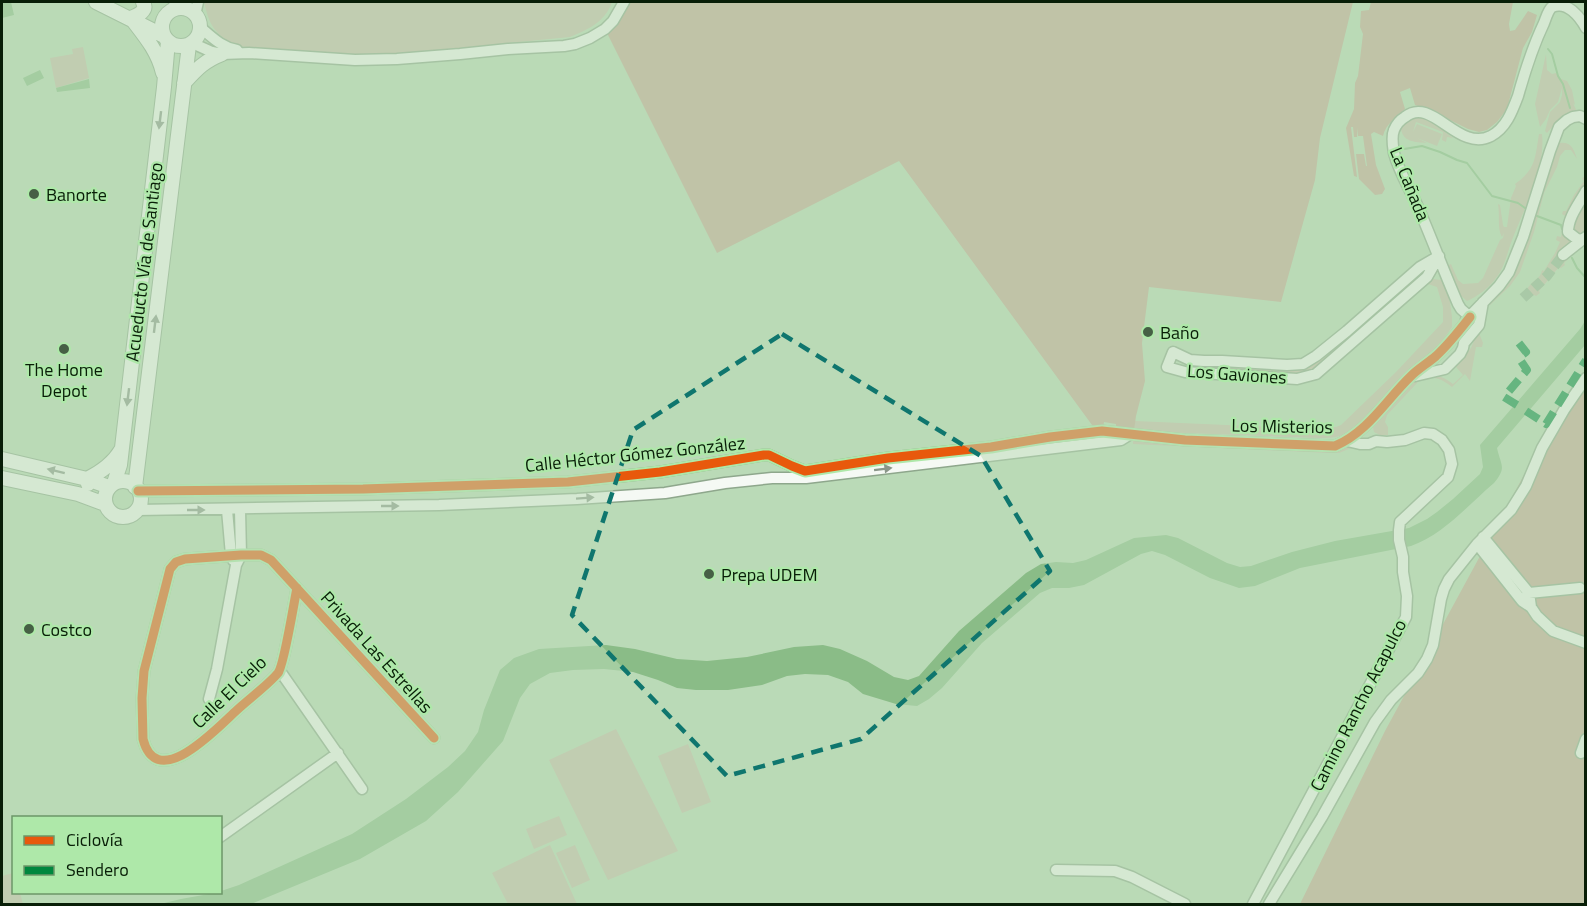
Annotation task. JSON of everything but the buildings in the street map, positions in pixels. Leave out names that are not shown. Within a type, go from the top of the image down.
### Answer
[{"type":"street","points":[[96,2],[131,18],[179,46],[190,44],[222,54],[249,53],[355,60],[397,59],[575,44],[604,29],[613,21],[624,2]]},
{"type":"street","points":[[131,18],[141,13],[145,4],[143,2]]},
{"type":"street","points":[[148,2],[185,9],[198,14],[218,43],[229,49],[249,53]]},
{"type":"street","name":"La Cañada","points":[[1470,317],[1458,304],[1417,203],[1399,166],[1392,136],[1395,127],[1413,111],[1424,112],[1466,138],[1482,140],[1493,135],[1504,126],[1513,110],[1534,43],[1550,8],[1559,3],[1569,6],[1586,28]]},
{"type":"street","points":[[166,38],[162,25],[166,15],[173,8]]},
{"type":"street","points":[[190,44],[197,37],[198,14]]},
{"type":"street","points":[[131,18],[148,39],[161,65],[165,81]]},
{"type":"street","name":"Acueducto Vía de Santiago","points":[[112,485],[120,465],[165,81],[166,38]]},
{"type":"street","name":"Acueducto Vía de Santiago","points":[[137,489],[190,44]]},
{"type":"street","points":[[184,83],[208,59],[222,54]]},
{"type":"street","points":[[1410,377],[1470,317],[1509,272],[1559,128],[1573,117],[1580,116],[1586,119]]},
{"type":"street","points":[[1584,238],[1563,255],[1571,216],[1586,191]]},
{"type":"street","points":[[1568,232],[1577,239],[1584,238]]},
{"type":"street","name":"Los Gaviones","points":[[1439,256],[1428,277],[1316,374],[1297,379],[1185,372],[1167,367],[1173,352],[1190,360],[1204,362],[1303,364],[1347,331],[1420,267],[1439,256]]},
{"type":"street","points":[[1420,267],[1428,277]]},
{"type":"street","points":[[1459,340],[1479,325],[1483,302]]},
{"type":"street","points":[[1459,340],[1470,317]]},
{"type":"street","points":[[1410,377],[1445,369],[1463,348],[1459,340]]},
{"type":"street","name":"Los Misterios","points":[[1129,435],[1185,440],[1335,446],[1347,441],[1360,431],[1410,377],[1459,340]]},
{"type":"street","points":[[1435,357],[1445,369]]},
{"type":"street","points":[[1269,904],[1375,722],[1391,700],[1418,673],[1427,659],[1433,645],[1443,589],[1449,579],[1480,541],[1511,510],[1526,486],[1542,448],[1586,378]]},
{"type":"street","name":"Calle Héctor Gómez González","points":[[137,489],[363,489],[568,482],[660,472],[769,455],[806,474],[888,458],[991,447],[1050,437],[1102,431],[1129,435]]},
{"type":"street","points":[[1360,431],[1376,441]]},
{"type":"street","name":"Camino Rancho Acapulco","points":[[1252,904],[1406,617],[1407,596],[1400,522],[1448,477],[1452,464],[1449,450],[1442,440],[1433,434],[1424,433],[1405,440],[1376,441],[1369,444],[1347,441]]},
{"type":"street","name":"Calle Héctor Gómez González","points":[[137,510],[439,505],[665,493],[725,483],[1052,449],[1121,440],[1129,435]]},
{"type":"street","points":[[1050,437],[1052,449]]},
{"type":"street","points":[[87,479],[111,463],[122,448]]},
{"type":"street","points":[[755,458],[767,459],[770,462],[772,478]]},
{"type":"street","points":[[2,459],[112,485],[125,481],[137,489],[141,497],[140,504],[137,510],[129,516],[117,517],[105,504],[78,494],[2,478]]},
{"type":"street","points":[[78,494],[86,489],[87,479]]},
{"type":"street","points":[[105,504],[106,492],[112,485]]},
{"type":"street","points":[[363,489],[364,506]]},
{"type":"street","points":[[227,510],[235,536]]},
{"type":"street","points":[[209,699],[217,669],[236,558],[235,536],[240,510]]},
{"type":"street","points":[[1480,541],[1537,616],[1553,631],[1586,642]]},
{"type":"street","name":"Calle El Cielo","points":[[266,557],[297,588],[280,671],[190,751],[173,759],[160,761],[154,758],[144,745],[142,706],[144,670],[170,569],[180,560],[236,558],[266,557]]},
{"type":"street","name":"Privada Las Estrellas","points":[[297,588],[434,738]]},
{"type":"street","points":[[1527,600],[1580,588]]},
{"type":"street","points":[[280,671],[362,789]]},
{"type":"street","points":[[1581,753],[1586,739]]},
{"type":"street","points":[[222,836],[338,753]]},
{"type":"street","points":[[1056,870],[1115,871],[1185,904]]},
{"type":"highlighted area","points":[[782,334],[981,456],[1050,571],[861,739],[727,776],[572,615],[633,430]]},
{"type":"shaded area","points":[[2,2],[11,2],[14,15],[2,18]]},
{"type":"shaded area","points":[[204,2],[612,2],[601,20],[570,37],[366,57],[235,46],[214,28]]},
{"type":"shaded area","points":[[621,2],[1353,2],[1320,138],[1315,180],[1281,302],[1149,287],[1142,343],[1145,381],[1134,431],[1116,430],[1116,424],[1104,422],[1103,428],[1092,425],[899,161],[717,253],[605,29]]},
{"type":"shaded area","points":[[1371,2],[1513,2],[1510,31],[1515,30],[1528,11],[1537,15],[1532,32],[1523,48],[1507,109],[1487,130],[1479,132],[1468,129],[1415,105],[1410,88],[1400,92],[1405,109],[1389,124],[1383,136],[1374,132],[1371,134],[1376,165],[1385,189],[1382,194],[1375,195],[1359,179],[1356,154],[1364,154],[1367,166],[1363,136],[1358,136],[1358,128],[1357,137],[1354,137],[1353,127],[1351,127],[1357,177],[1354,176],[1346,128],[1354,109],[1355,83],[1358,76],[1363,34],[1360,27],[1361,11],[1369,10]]},
{"type":"shaded area","points":[[83,47],[89,78],[56,88],[50,58],[73,54],[72,49]]},
{"type":"shaded area","points":[[1546,54],[1547,70],[1567,81],[1572,90],[1575,105],[1573,103],[1578,114],[1560,120],[1547,133],[1545,131],[1550,112],[1560,102],[1562,88],[1558,102],[1550,110],[1540,127],[1535,104]]},
{"type":"shaded area","points":[[40,70],[44,78],[27,86],[23,78]]},
{"type":"shaded area","points":[[89,79],[90,88],[57,92],[56,88]]},
{"type":"shaded area","points":[[1410,116],[1428,119],[1453,138],[1447,137],[1446,142],[1442,140],[1443,132],[1416,122],[1413,132],[1417,124],[1442,134],[1437,146],[1417,138],[1427,143],[1407,139],[1401,128]]},
{"type":"shaded area","points":[[1539,134],[1542,134],[1541,161],[1504,265],[1490,285],[1467,301],[1460,295],[1447,266],[1451,264],[1458,280],[1463,284],[1478,283],[1483,278],[1503,238],[1504,233],[1502,237],[1500,230],[1498,204],[1503,225],[1507,227],[1515,184],[1531,168]]},
{"type":"shaded area","points":[[1559,143],[1571,146],[1577,159],[1571,150],[1565,150],[1560,156],[1544,193],[1520,272],[1510,286],[1490,305],[1556,145]]},
{"type":"shaded area","points":[[1583,177],[1586,178],[1585,244],[1583,243],[1564,263],[1565,265],[1559,267],[1539,291],[1540,293],[1526,300],[1523,297],[1527,289],[1542,270],[1544,271],[1555,253],[1560,242],[1556,240],[1557,236],[1561,237],[1565,216],[1562,214],[1563,211],[1566,211],[1584,181]]},
{"type":"shaded area","points":[[1418,272],[1422,276],[1316,369],[1299,375],[1189,369],[1190,364],[1300,370],[1313,364],[1354,330]]},
{"type":"shaded area","points":[[1433,279],[1441,280],[1447,289],[1452,327],[1440,344],[1349,432],[1336,437],[1318,438],[1134,431],[1135,421],[1320,429],[1341,425],[1443,322],[1443,307],[1437,287],[1428,284]]},
{"type":"shaded area","points":[[1585,321],[1585,345],[1497,448],[1502,470],[1498,478],[1445,527],[1411,546],[1300,568],[1255,586],[1239,588],[1210,578],[1165,555],[1152,551],[1141,554],[1084,585],[1052,588],[1040,593],[982,643],[942,688],[917,706],[896,704],[863,694],[848,682],[828,675],[787,676],[762,685],[728,690],[696,690],[677,688],[633,672],[604,669],[550,673],[530,684],[520,698],[503,741],[458,792],[426,821],[360,859],[251,904],[160,904],[209,894],[222,894],[222,891],[352,834],[406,799],[465,751],[478,732],[500,670],[514,658],[539,649],[606,645],[677,659],[707,661],[747,657],[794,647],[823,645],[840,649],[894,677],[908,680],[919,676],[959,631],[1026,573],[1041,564],[1073,563],[1086,560],[1134,538],[1166,535],[1178,538],[1227,563],[1240,567],[1251,566],[1335,541],[1409,528],[1437,512],[1480,474],[1483,467],[1480,445]]},
{"type":"shaded area","points":[[1477,333],[1483,343],[1482,347],[1476,347],[1470,381],[1465,374],[1452,387],[1436,378],[1427,378],[1418,382],[1387,415],[1385,422],[1388,435],[1374,432],[1373,427],[1415,380],[1430,374],[1444,378],[1453,384],[1463,375],[1456,367],[1471,348]]},
{"type":"shaded area","points":[[1585,373],[1585,904],[1300,904],[1385,731],[1549,429]]},
{"type":"shaded area","points":[[1133,440],[1336,449],[1354,444],[1388,447],[1351,448],[1339,453],[1329,453],[1133,444]]},
{"type":"shaded area","points":[[616,729],[678,851],[608,880],[549,760]]},
{"type":"shaded area","points":[[688,744],[711,802],[682,813],[658,756]]},
{"type":"shaded area","points":[[559,816],[567,835],[534,849],[526,829]]},
{"type":"shaded area","points":[[550,845],[577,904],[508,904],[492,873]]},
{"type":"shaded area","points":[[575,845],[590,880],[572,888],[556,853]]},
{"type":"shaded area","points":[[12,873],[12,894],[20,894],[23,904],[2,904],[2,876]]},
{"type":"waterway","points":[[1548,49],[1552,54],[1570,108]]},
{"type":"waterway","points":[[1404,149],[1422,146],[1467,163],[1492,196],[1518,203],[1525,208]]},
{"type":"waterway","points":[[1537,216],[1561,225],[1562,229]]},
{"type":"waterway","points":[[1572,258],[1586,278]]},
{"type":"tunnel","points":[[1523,298],[1547,276],[1563,255]]},
{"type":"marked path","points":[[1517,405],[1504,397],[1527,370],[1521,361],[1522,355],[1526,352],[1518,342],[1521,340]]},
{"type":"marked path","points":[[1526,411],[1546,424],[1586,360]]},
{"type":"cycle path","points":[[138,491],[363,489],[568,482],[660,472],[764,455],[769,455],[805,471],[888,458],[991,447],[1102,431],[1185,440],[1335,446],[1347,440],[1367,424],[1411,376],[1445,347],[1470,317]]},
{"type":"cycle path","points":[[297,588],[296,595],[289,633],[286,647],[278,673],[203,741],[188,751],[174,758],[161,760],[150,754],[143,739],[144,671],[170,569],[176,562],[185,559],[241,555],[261,555],[271,560],[434,738]]},
{"type":"place","name":"Banorte","points":[[34,194]]},
{"type":"place","name":"Baño","points":[[1148,332]]},
{"type":"place","name":"The Home Depot","points":[[64,349]]},
{"type":"place","name":"Prepa UDEM","points":[[709,574]]},
{"type":"place","name":"Costco","points":[[29,629]]}]
